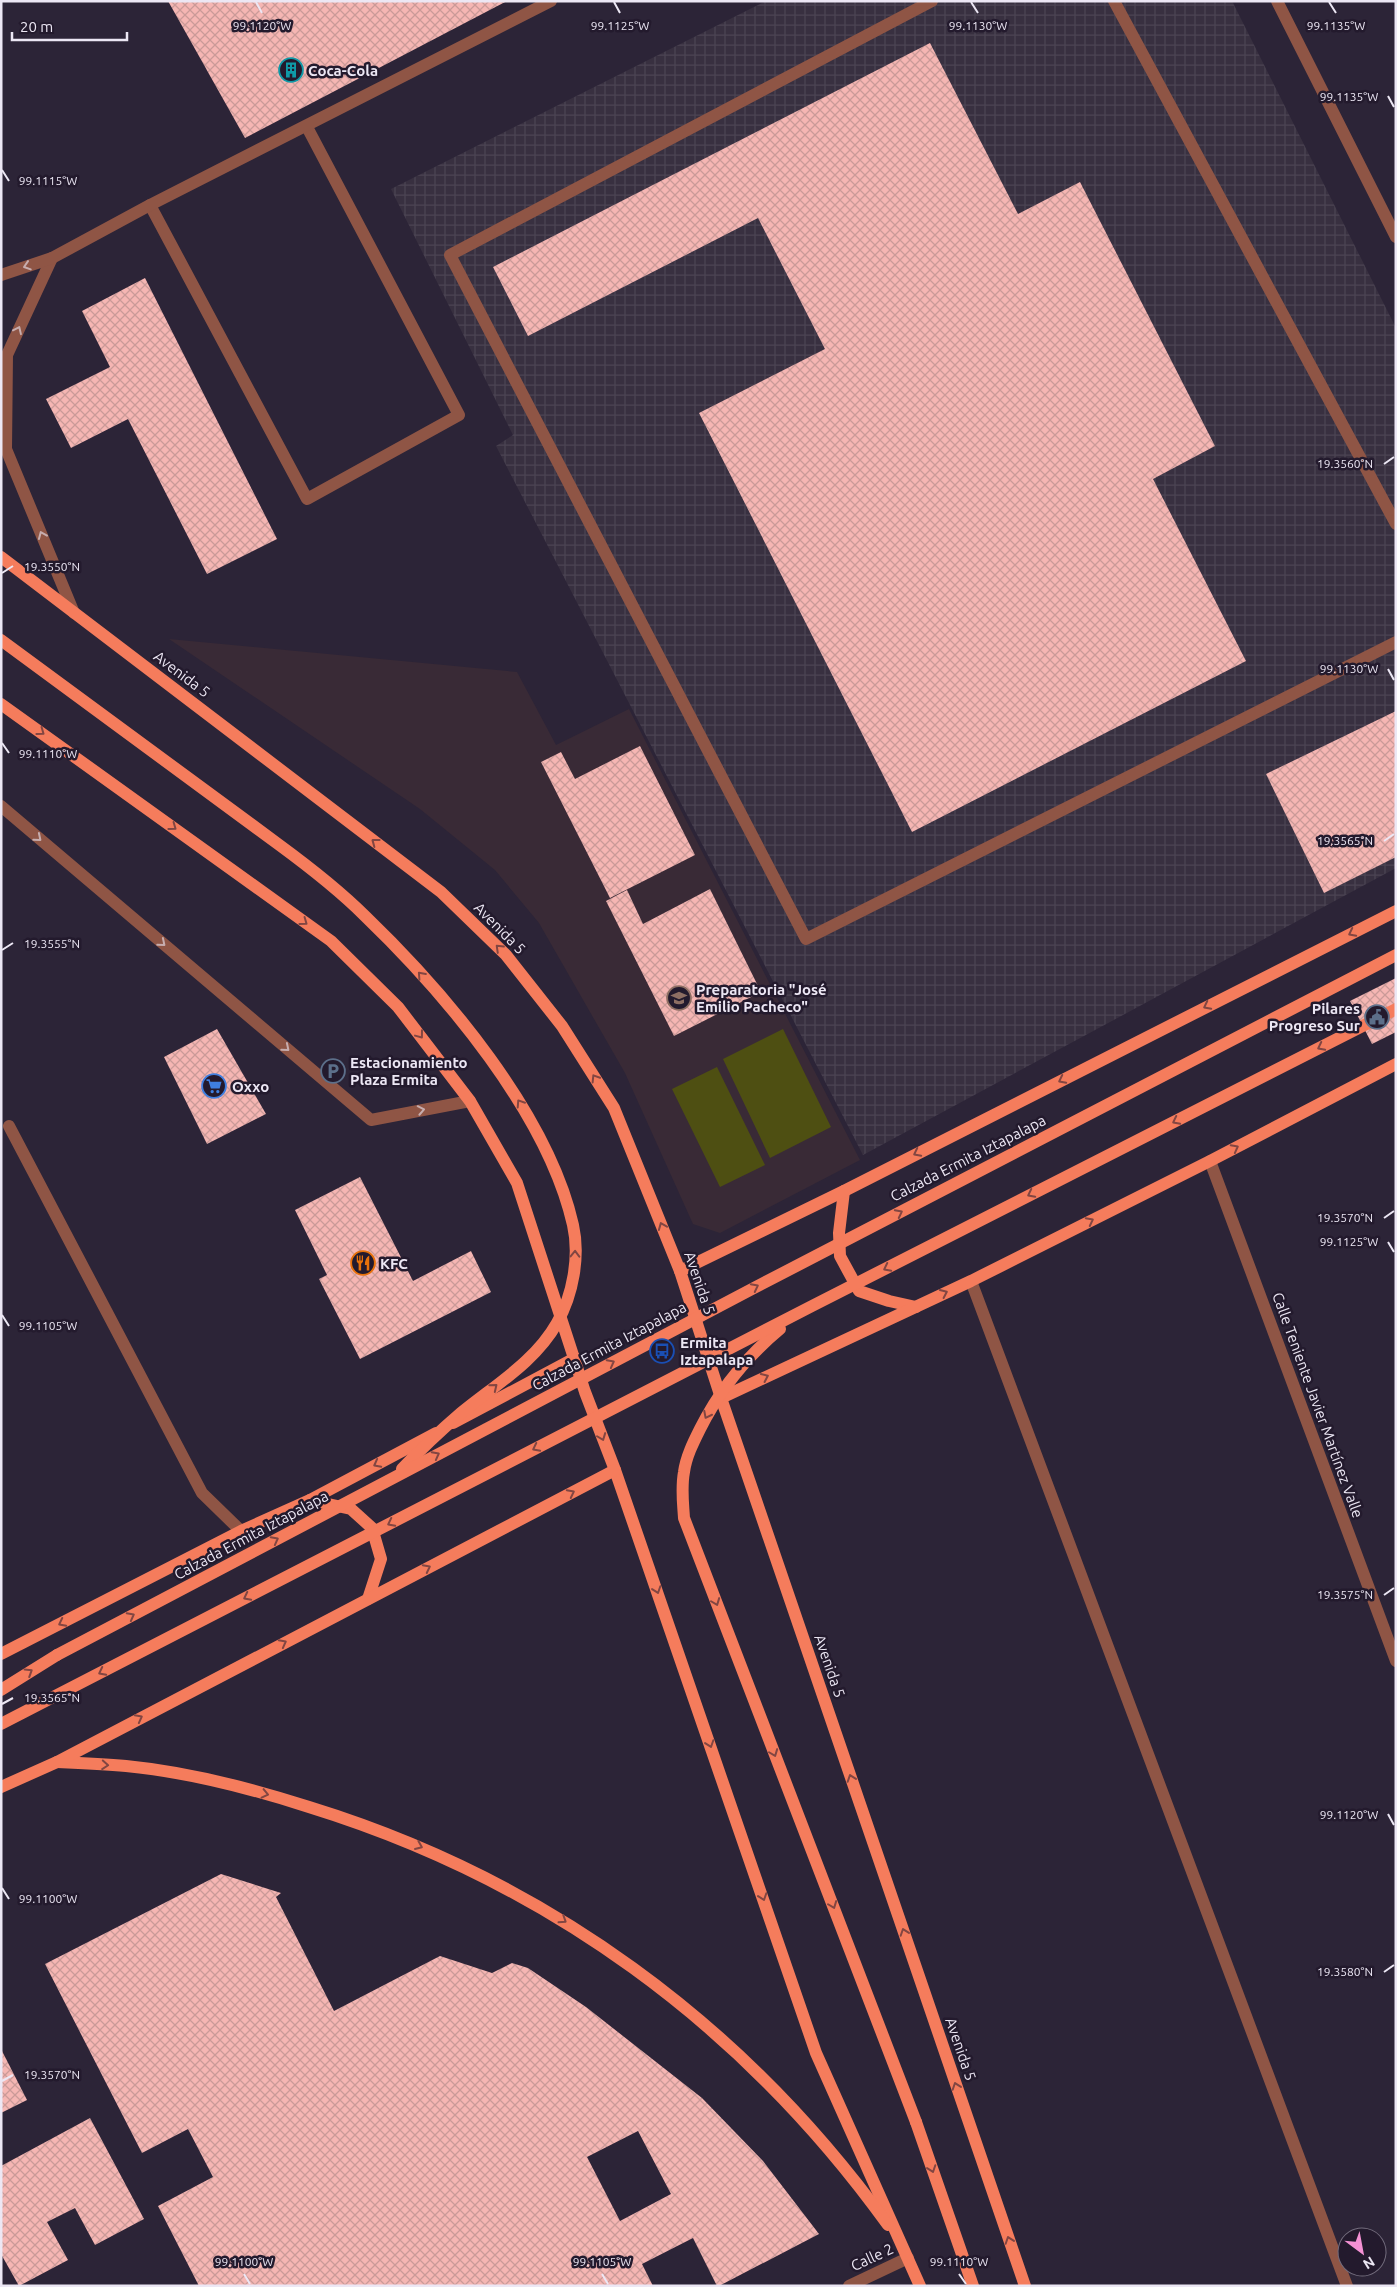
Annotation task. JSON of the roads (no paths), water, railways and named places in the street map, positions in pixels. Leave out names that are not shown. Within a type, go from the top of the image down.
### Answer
[{"type":"main road","name":"Avenida 5","points":[[1,557],[441,892],[506,955],[562,1026],[614,1108],[680,1271],[721,1398],[1025,2286]]},
{"type":"main road","points":[[1,640],[323,878],[365,916],[433,989],[472,1035],[503,1076],[525,1110],[544,1146],[560,1185],[573,1225],[576,1251],[574,1276],[568,1300],[558,1322],[545,1342],[529,1359],[461,1413],[426,1444],[393,1478]]},
{"type":"main road","points":[[1,704],[330,941],[398,1007],[470,1101],[517,1183],[585,1392],[615,1470],[816,2053],[920,2286]]},
{"type":"main road","name":"Calzada Ermita Iztapalapa","points":[[680,1271],[844,1191],[1396,911]]},
{"type":"main road","name":"Calzada Ermita Iztapalapa","points":[[1,1690],[57,1655],[752,1289],[1396,955]]},
{"type":"main road","points":[[1,1724],[812,1306],[1396,1009]]},
{"type":"main road","points":[[721,1398],[971,1281],[1210,1161],[1396,1064]]},
{"type":"main road","points":[[844,1191],[838,1233],[840,1256],[859,1290],[889,1301],[916,1307]]},
{"type":"main road","points":[[812,1306],[783,1326],[756,1349],[732,1376],[712,1405],[688,1453],[682,1494],[684,1518],[916,2122],[973,2286]]},
{"type":"main road","name":"Calzada Ermita Iztapalapa","points":[[1,1654],[241,1531],[310,1500],[574,1358]]},
{"type":"main road","points":[[1,1786],[57,1762],[615,1470]]},
{"type":"main road","points":[[310,1500],[351,1509],[372,1528],[381,1559],[368,1599]]},
{"type":"main road","points":[[57,1762],[128,1766],[203,1779],[276,1796],[340,1816],[419,1846],[488,1878],[558,1917],[625,1961],[682,2004],[749,2063],[804,2120],[856,2181],[906,2252]]},
{"type":"street","points":[[1,275],[52,258],[150,205],[307,127],[550,1]]},
{"type":"street","points":[[932,1],[450,255],[806,939],[1396,642]]},
{"type":"street","points":[[1114,1],[1396,524]]},
{"type":"street","points":[[1277,1],[1396,237]]},
{"type":"street","points":[[150,205],[307,499],[459,416],[307,127]]},
{"type":"street","points":[[52,258],[7,355],[6,449],[74,613]]},
{"type":"street","points":[[1,806],[371,1120],[470,1101]]},
{"type":"street","points":[[10,1126],[202,1493],[241,1531]]},
{"type":"street","name":"Calle Teniente Javier Martínez Valle","points":[[1210,1161],[1396,1661]]},
{"type":"street","points":[[971,1281],[1347,2286]]},
{"type":"street","name":"Calle 2","points":[[849,2286],[906,2252]]},
{"type":"place","name":"Coca-Cola","points":[[291,70]]},
{"type":"place","name":"Preparatoria \"José Emilio Pacheco\"","points":[[679,998]]},
{"type":"place","name":"Pilares Progreso Sur","points":[[1377,1017]]},
{"type":"place","name":"Estacionamiento Plaza Ermita","points":[[333,1071]]},
{"type":"place","name":"Oxxo","points":[[214,1086]]},
{"type":"place","name":"KFC","points":[[363,1263]]},
{"type":"place","name":"Ermita Iztapalapa","points":[[662,1351]]}]
